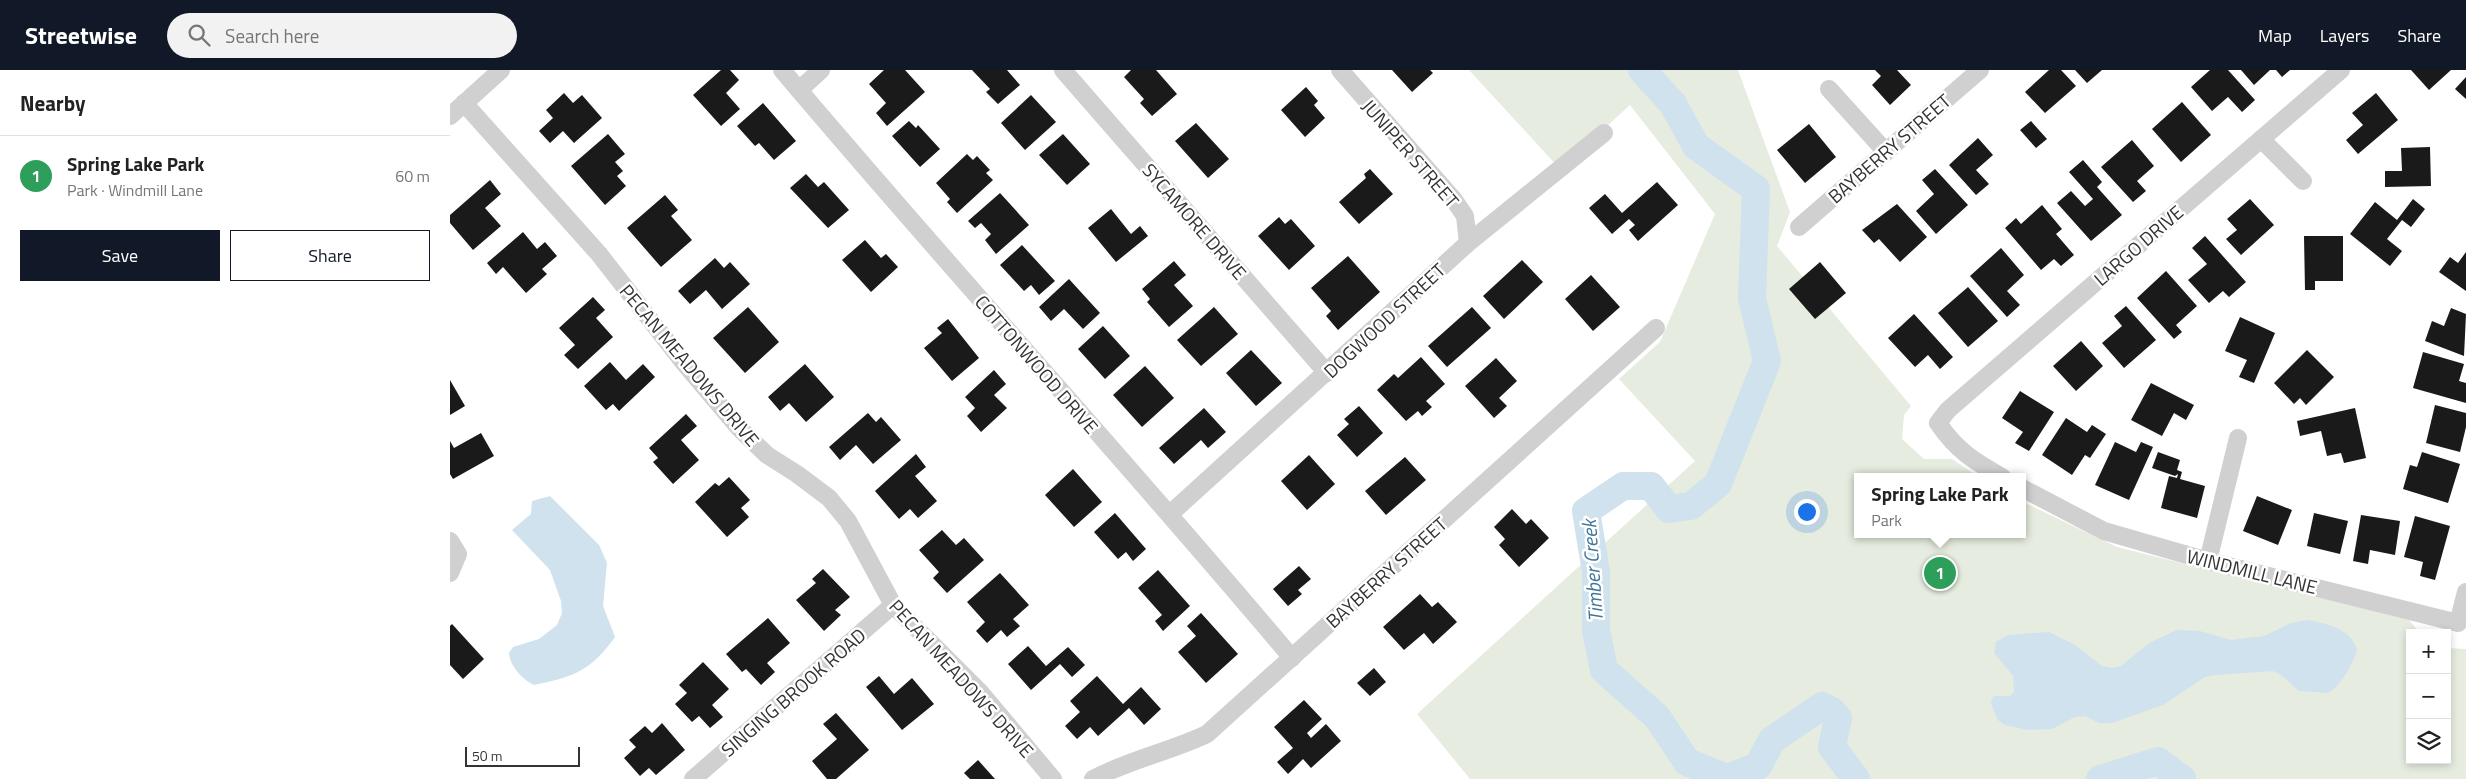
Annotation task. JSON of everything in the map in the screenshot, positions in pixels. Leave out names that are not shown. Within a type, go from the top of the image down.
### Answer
[{"type":"street","points":[[450,116],[500,70]]},
{"type":"street","name":"COTTONWOOD DRIVE","points":[[782,70],[1170,514],[1292,658]]},
{"type":"street","points":[[799,90],[821,70]]},
{"type":"street","name":"SYCAMORE DRIVE","points":[[1063,70],[1326,373]]},
{"type":"street","name":"JUNIPER STREET","points":[[1340,70],[1454,200],[1465,216],[1468,243]]},
{"type":"street","name":"BAYBERRY STREET","points":[[1799,226],[1980,70]]},
{"type":"street","name":"LARGO DRIVE","points":[[1995,473],[1954,445],[1938,424],[1948,410],[2341,70]]},
{"type":"street","points":[[1829,89],[1886,152]]},
{"type":"street","name":"PECAN MEADOWS DRIVE","points":[[464,103],[599,254],[684,363],[739,428],[767,455],[829,498],[848,521],[893,605],[980,692],[1053,779]]},
{"type":"street","name":"DOGWOOD STREET","points":[[1170,514],[1468,243],[1604,132]]},
{"type":"street","points":[[2261,139],[2303,181]]},
{"type":"street","name":"BAYBERRY STREET","points":[[1093,779],[1121,764],[1185,744],[1207,734],[1656,328]]},
{"type":"street","points":[[2208,561],[2238,438]]},
{"type":"street","name":"WINDMILL LANE","points":[[2026,490],[2104,531],[2208,561],[2458,623],[2466,592]]},
{"type":"street","points":[[450,573],[454,547]]},
{"type":"street","name":"SINGING BROOK ROAD","points":[[693,779],[893,605]]},
{"type":"shaded area","points":[[1469,70],[1738,70],[1790,212],[1777,246],[1911,406],[1904,415],[1902,439],[1924,459],[1952,459],[1973,473],[1854,473],[1854,538],[2026,538],[2026,503],[2117,547],[2409,620],[2417,629],[2406,629],[2406,764],[2451,764],[2451,648],[2466,649],[2466,779],[1470,779],[1417,714],[1695,461],[1619,379],[1660,342],[1715,214],[1630,105],[1560,169]]},
{"type":"water","points":[[550,496],[599,545],[607,563],[603,606],[615,637],[598,658],[580,671],[560,679],[534,685],[517,672],[509,653],[513,647],[539,639],[557,625],[562,613],[561,601],[550,570],[512,530],[531,514],[532,501]]},
{"type":"water","points":[[2308,620],[2330,625],[2344,632],[2354,643],[2357,650],[2346,674],[2333,690],[2328,693],[2299,691],[2281,675],[2273,671],[2216,675],[2205,677],[2163,705],[2112,723],[2099,723],[2085,716],[2075,717],[2052,729],[2028,730],[2005,725],[1998,720],[1992,707],[1991,701],[1994,696],[2010,696],[2014,692],[2013,676],[1994,653],[1996,642],[2008,635],[2049,632],[2075,645],[2102,666],[2112,668],[2121,666],[2149,643],[2177,630],[2200,631],[2231,640],[2264,636],[2291,623]]},
{"type":"building","points":[[721,70],[730,70],[739,80],[726,93],[740,109],[721,126],[693,95]]},
{"type":"building","points":[[884,70],[905,70],[925,92],[887,126],[876,113],[886,103],[869,84]]},
{"type":"building","points":[[972,70],[1007,70],[1020,85],[998,104],[986,92],[990,89]]},
{"type":"building","points":[[1131,70],[1156,70],[1177,94],[1152,116],[1140,103],[1144,99],[1124,77]]},
{"type":"building","points":[[1392,70],[1430,70],[1433,73],[1412,92]]},
{"type":"building","points":[[1875,70],[1897,70],[1911,85],[1890,105],[1872,85],[1881,76]]},
{"type":"building","points":[[2049,70],[2061,70],[2076,86],[2045,113],[2025,92]]},
{"type":"building","points":[[2075,70],[2102,70],[2087,83]]},
{"type":"building","points":[[2210,70],[2228,70],[2255,100],[2242,112],[2228,97],[2212,111],[2191,87]]},
{"type":"building","points":[[2241,70],[2270,70],[2254,85]]},
{"type":"building","points":[[2276,70],[2290,70],[2282,77]]},
{"type":"building","points":[[2411,70],[2451,70],[2429,90]]},
{"type":"building","points":[[2466,77],[2466,99],[2455,89]]},
{"type":"building","points":[[1306,87],[1318,101],[1314,105],[1325,118],[1305,137],[1281,110]]},
{"type":"building","points":[[564,93],[573,103],[582,95],[602,118],[574,143],[563,131],[550,143],[539,131],[553,118],[546,110]]},
{"type":"building","points":[[2376,93],[2398,120],[2358,154],[2346,140],[2363,125],[2352,113]]},
{"type":"building","points":[[1031,95],[1056,122],[1025,150],[1001,123]]},
{"type":"building","points":[[2182,102],[2211,135],[2181,162],[2152,129]]},
{"type":"building","points":[[763,103],[796,141],[774,160],[759,143],[755,146],[737,126]]},
{"type":"building","points":[[909,121],[916,128],[918,125],[940,149],[920,167],[892,136]]},
{"type":"building","points":[[2031,121],[2047,139],[2036,148],[2020,130]]},
{"type":"building","points":[[1196,123],[1229,159],[1208,178],[1175,141]]},
{"type":"building","points":[[1809,124],[1836,157],[1805,183],[1777,150]]},
{"type":"building","points":[[608,134],[625,154],[615,162],[623,171],[617,176],[626,186],[605,205],[571,166]]},
{"type":"building","points":[[1063,134],[1090,164],[1067,185],[1039,155]]},
{"type":"building","points":[[1978,138],[1993,155],[1976,170],[1989,184],[1976,195],[1949,165]]},
{"type":"building","points":[[2132,140],[2154,166],[2137,181],[2146,191],[2133,202],[2101,167]]},
{"type":"building","points":[[2430,147],[2431,186],[2385,187],[2385,171],[2402,171],[2401,148]]},
{"type":"building","points":[[967,154],[973,160],[977,156],[990,170],[986,173],[993,180],[957,213],[947,202],[950,199],[936,183]]},
{"type":"building","points":[[2083,160],[2102,182],[2097,187],[2122,215],[2091,241],[2057,203],[2071,191],[2085,206],[2093,199],[2069,172]]},
{"type":"building","points":[[1370,169],[1393,194],[1359,224],[1339,202],[1366,178],[1364,174]]},
{"type":"building","points":[[1935,169],[1968,205],[1936,234],[1916,211],[1934,194],[1922,180]]},
{"type":"building","points":[[806,174],[818,187],[824,182],[849,210],[828,228],[790,188]]},
{"type":"building","points":[[490,180],[501,194],[485,208],[501,226],[473,250],[450,223],[450,215]]},
{"type":"building","points":[[1657,182],[1678,205],[1638,241],[1629,230],[1635,225],[1629,219],[1612,234],[1589,208],[1605,194],[1622,213]]},
{"type":"building","points":[[1000,193],[1029,225],[996,254],[985,240],[991,234],[981,223],[975,228],[968,221]]},
{"type":"building","points":[[665,195],[678,210],[671,216],[692,240],[661,267],[627,228]]},
{"type":"building","points":[[2250,199],[2274,225],[2241,255],[2226,239],[2237,230],[2227,219]]},
{"type":"building","points":[[2413,199],[2425,209],[2411,227],[2402,220],[2387,239],[2402,251],[2390,266],[2350,234],[2375,202],[2397,220]]},
{"type":"building","points":[[1897,204],[1927,237],[1900,262],[1879,239],[1874,243],[1862,230]]},
{"type":"building","points":[[2042,205],[2062,229],[2056,234],[2074,255],[2061,266],[2054,259],[2041,270],[2005,228],[2016,218],[2021,224]]},
{"type":"building","points":[[1111,209],[1131,234],[1140,226],[1148,236],[1116,262],[1088,228]]},
{"type":"building","points":[[1279,217],[1285,224],[1291,219],[1315,246],[1289,270],[1258,236]]},
{"type":"building","points":[[523,232],[537,249],[545,242],[557,256],[542,269],[547,274],[526,293],[503,267],[496,274],[487,263]]},
{"type":"building","points":[[2205,236],[2246,282],[2229,297],[2223,291],[2209,303],[2188,280],[2207,264],[2192,248]]},
{"type":"building","points":[[2304,236],[2343,236],[2343,281],[2315,281],[2315,290],[2305,290]]},
{"type":"building","points":[[865,240],[881,258],[886,254],[898,267],[871,292],[842,260]]},
{"type":"building","points":[[1022,245],[1055,281],[1039,295],[1031,285],[1024,291],[1000,265]]},
{"type":"building","points":[[2001,248],[2024,275],[2007,291],[2020,305],[2007,317],[1970,276]]},
{"type":"building","points":[[2466,252],[2466,291],[2439,272],[2450,257],[2458,263]]},
{"type":"building","points":[[1348,256],[1380,292],[1338,330],[1326,316],[1331,311],[1311,288]]},
{"type":"building","points":[[715,258],[724,268],[730,262],[750,284],[722,309],[706,290],[690,304],[678,291]]},
{"type":"building","points":[[1522,260],[1543,282],[1504,319],[1483,296]]},
{"type":"building","points":[[1174,261],[1186,275],[1174,285],[1193,306],[1169,327],[1147,302],[1150,299],[1142,289]]},
{"type":"building","points":[[1820,262],[1846,293],[1815,319],[1789,289]]},
{"type":"building","points":[[2166,271],[2197,306],[2176,325],[2182,332],[2174,339],[2137,298]]},
{"type":"building","points":[[1591,275],[1620,307],[1593,331],[1565,299]]},
{"type":"building","points":[[1069,279],[1100,313],[1083,329],[1064,309],[1051,321],[1039,307]]},
{"type":"building","points":[[1968,287],[1998,321],[1968,347],[1938,313]]},
{"type":"building","points":[[593,297],[605,310],[596,318],[613,337],[578,369],[564,355],[575,345],[559,328]]},
{"type":"building","points":[[2126,306],[2156,340],[2124,368],[2102,343],[2122,326],[2114,316]]},
{"type":"building","points":[[748,307],[779,342],[745,373],[713,338]]},
{"type":"building","points":[[1214,307],[1238,334],[1201,366],[1177,340]]},
{"type":"building","points":[[1472,307],[1491,328],[1447,367],[1428,346]]},
{"type":"building","points":[[2451,308],[2466,314],[2464,356],[2425,341],[2432,321],[2444,326]]},
{"type":"building","points":[[1914,314],[1953,357],[1940,369],[1928,355],[1915,367],[1888,338]]},
{"type":"building","points":[[2240,317],[2275,333],[2254,383],[2239,377],[2247,360],[2225,351]]},
{"type":"building","points":[[948,319],[979,358],[952,381],[924,348],[942,333],[937,328]]},
{"type":"building","points":[[1103,326],[1130,356],[1105,379],[1078,349]]},
{"type":"building","points":[[2081,341],[2103,366],[2076,391],[2053,366]]},
{"type":"building","points":[[1251,350],[1282,383],[1256,406],[1226,373]]},
{"type":"building","points":[[2307,350],[2334,377],[2306,405],[2300,398],[2294,404],[2274,383]]},
{"type":"building","points":[[2423,352],[2464,364],[2459,381],[2466,383],[2466,403],[2413,388]]},
{"type":"building","points":[[1421,357],[1445,384],[1426,401],[1432,407],[1422,416],[1418,411],[1406,421],[1377,390],[1394,374],[1398,378]]},
{"type":"building","points":[[1496,358],[1517,381],[1499,398],[1507,406],[1494,418],[1465,386]]},
{"type":"building","points":[[610,362],[626,380],[643,364],[655,377],[619,411],[613,404],[606,410],[584,386]]},
{"type":"building","points":[[805,364],[834,397],[806,422],[789,403],[780,411],[768,397]]},
{"type":"building","points":[[1145,366],[1174,398],[1142,427],[1113,395]]},
{"type":"building","points":[[994,370],[1006,384],[994,395],[1007,408],[981,432],[967,416],[975,408],[965,397]]},
{"type":"building","points":[[450,380],[465,406],[450,415]]},
{"type":"building","points":[[2151,383],[2194,405],[2186,420],[2174,413],[2162,436],[2131,420]]},
{"type":"building","points":[[2020,391],[2054,412],[2029,451],[2015,443],[2023,432],[2002,418]]},
{"type":"building","points":[[2435,405],[2466,413],[2466,427],[2460,452],[2426,443]]},
{"type":"building","points":[[1359,406],[1383,433],[1357,457],[1337,435],[1349,424],[1344,419]]},
{"type":"building","points":[[1204,408],[1226,432],[1208,448],[1201,440],[1174,464],[1159,448]]},
{"type":"building","points":[[2355,408],[2366,458],[2344,463],[2341,453],[2327,456],[2321,431],[2300,436],[2297,421]]},
{"type":"building","points":[[868,413],[876,422],[881,417],[901,440],[873,464],[856,445],[840,460],[829,447]]},
{"type":"building","points":[[686,414],[697,426],[681,440],[699,460],[673,484],[653,462],[658,458],[649,448]]},
{"type":"building","points":[[2066,418],[2087,432],[2092,425],[2106,434],[2090,458],[2085,455],[2072,475],[2042,455]]},
{"type":"building","points":[[481,433],[494,456],[453,479],[450,474],[450,441],[454,448]]},
{"type":"building","points":[[2115,442],[2136,452],[2141,442],[2153,447],[2129,500],[2095,485]]},
{"type":"building","points":[[2158,452],[2180,460],[2177,470],[2182,472],[2180,479],[2205,486],[2197,518],[2161,508],[2169,476],[2177,478],[2178,474],[2175,476],[2152,468]]},
{"type":"building","points":[[2422,452],[2460,464],[2448,503],[2403,489],[2410,465],[2417,467]]},
{"type":"building","points":[[916,454],[926,467],[915,476],[937,501],[918,518],[910,509],[899,519],[875,491]]},
{"type":"building","points":[[1309,455],[1335,484],[1307,510],[1281,481]]},
{"type":"building","points":[[1405,457],[1426,480],[1386,515],[1365,491]]},
{"type":"building","points":[[1073,469],[1102,502],[1074,527],[1045,495]]},
{"type":"building","points":[[729,477],[750,500],[741,508],[749,517],[727,537],[695,502],[715,483],[719,486]]},
{"type":"building","points":[[2257,496],[2292,510],[2278,545],[2243,531]]},
{"type":"building","points":[[1512,509],[1526,524],[1531,519],[1549,538],[1519,567],[1499,545],[1505,539],[1494,527]]},
{"type":"building","points":[[1115,513],[1146,549],[1133,561],[1126,552],[1118,559],[1094,532]]},
{"type":"building","points":[[2314,513],[2348,521],[2340,554],[2307,546]]},
{"type":"building","points":[[2361,515],[2400,521],[2395,555],[2370,550],[2368,564],[2353,561]]},
{"type":"building","points":[[2415,516],[2450,526],[2435,580],[2420,576],[2423,562],[2404,557]]},
{"type":"building","points":[[942,530],[956,545],[964,538],[984,560],[947,593],[933,578],[939,572],[919,550]]},
{"type":"building","points":[[1299,566],[1311,579],[1298,590],[1302,594],[1288,606],[1273,589]]},
{"type":"building","points":[[823,569],[850,597],[835,610],[841,615],[824,631],[796,600],[816,583],[812,579]]},
{"type":"building","points":[[1158,570],[1190,606],[1163,631],[1155,621],[1162,615],[1138,588]]},
{"type":"building","points":[[1000,573],[1029,605],[1013,619],[1020,626],[1007,637],[1001,630],[987,643],[976,631],[985,622],[967,602]]},
{"type":"building","points":[[1420,594],[1432,607],[1438,602],[1457,622],[1433,644],[1424,633],[1404,650],[1383,627]]},
{"type":"building","points":[[1201,613],[1238,654],[1206,683],[1178,652],[1196,636],[1187,626]]},
{"type":"building","points":[[768,618],[790,643],[767,663],[775,672],[761,685],[746,669],[742,672],[726,654]]},
{"type":"building","points":[[452,624],[484,659],[463,679],[450,665],[450,626]]},
{"type":"building","points":[[1028,646],[1046,666],[1068,647],[1085,665],[1072,677],[1060,664],[1031,690],[1008,664]]},
{"type":"building","points":[[703,662],[729,689],[712,705],[723,717],[710,728],[699,716],[692,722],[675,704],[687,693],[679,685]]},
{"type":"building","points":[[1374,668],[1386,682],[1370,696],[1357,683]]},
{"type":"building","points":[[879,676],[894,694],[912,678],[934,704],[902,730],[866,687]]},
{"type":"building","points":[[1097,676],[1123,704],[1141,687],[1161,709],[1144,725],[1129,708],[1098,736],[1090,727],[1077,739],[1065,726],[1080,712],[1070,701]]},
{"type":"building","points":[[1304,700],[1322,719],[1307,733],[1311,738],[1326,724],[1341,741],[1311,768],[1303,759],[1288,774],[1277,762],[1293,748],[1274,727]]},
{"type":"building","points":[[836,713],[869,750],[836,779],[827,779],[812,761],[837,739],[823,724]]},
{"type":"building","points":[[662,723],[685,750],[656,775],[649,768],[640,776],[624,758],[636,747],[629,740],[645,726],[652,733]]},
{"type":"building","points":[[978,760],[995,779],[970,779],[964,773]]},
{"type":"waterway","name":"Timber Creek","points":[[1642,70],[1673,104],[1696,146],[1756,189],[1752,298],[1767,361],[1718,484],[1691,506],[1669,509],[1651,486],[1623,486],[1586,511],[1596,572],[1596,630],[1604,670],[1657,717],[1687,762],[1727,778],[1758,766],[1772,740],[1822,706],[1832,711],[1838,718],[1832,747],[1856,779]]},
{"type":"waterway","name":"Timber Creek","points":[[2100,779],[2158,761],[2182,779]]},
{"type":"place","name":"Spring Lake Park","points":[[1940,573]]}]
